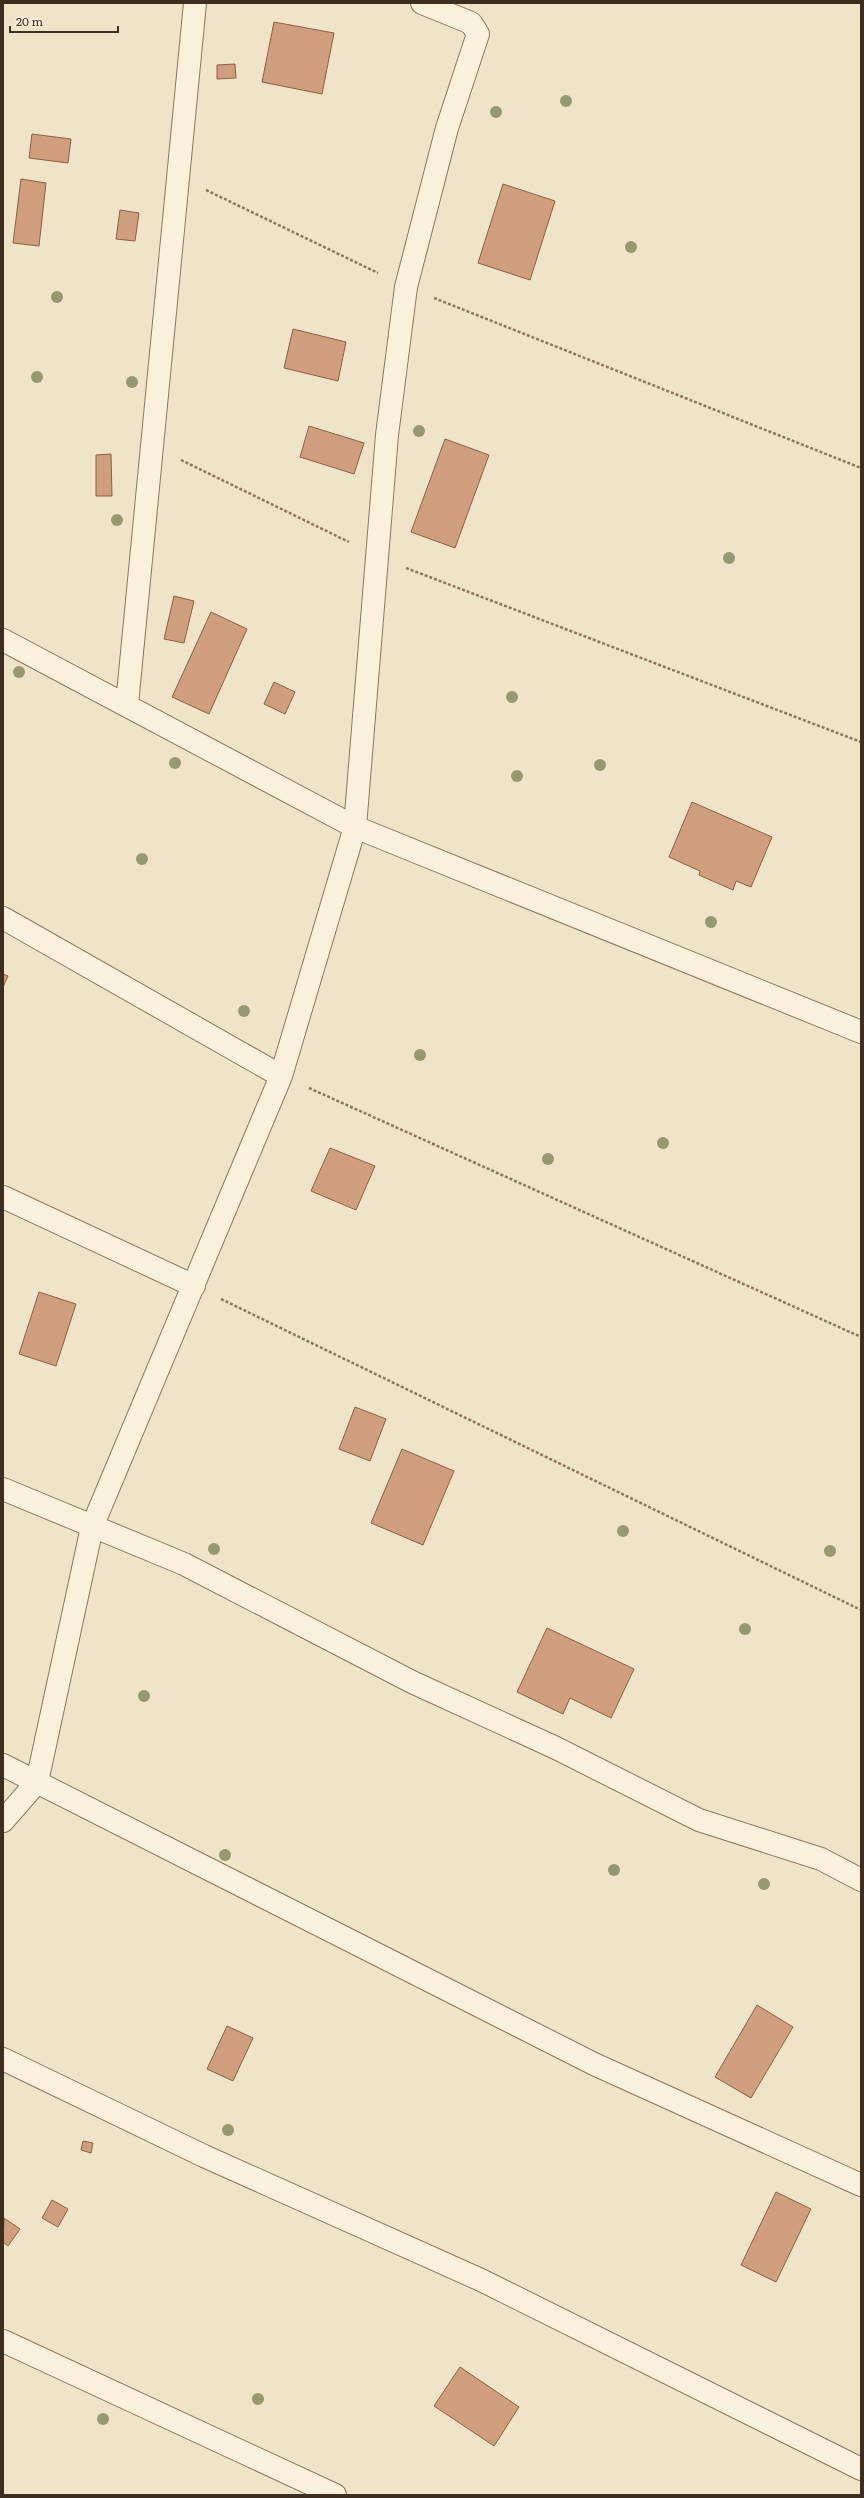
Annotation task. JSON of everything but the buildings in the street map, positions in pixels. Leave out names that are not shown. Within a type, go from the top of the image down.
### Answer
[{"type":"street","points":[[127,704],[154,446],[195,3]]},
{"type":"street","points":[[3,1821],[37,1782],[92,1527],[281,1076],[356,827],[387,435],[406,287],[447,128],[478,34],[471,23],[422,3]]},
{"type":"street","points":[[3,640],[127,704],[356,827],[861,1032]]},
{"type":"street","points":[[3,918],[281,1076]]},
{"type":"street","points":[[3,1197],[194,1286]]},
{"type":"street","points":[[3,1489],[184,1564],[412,1682],[556,1748],[699,1820],[821,1859],[861,1880]]},
{"type":"street","points":[[3,1765],[594,2064],[861,2184]]},
{"type":"street","points":[[3,2059],[204,2156],[481,2280],[861,2469]]},
{"type":"street","points":[[3,2340],[335,2495]]},
{"type":"path","points":[[179,177],[406,287],[861,468]]},
{"type":"path","points":[[154,446],[377,556],[861,742]]},
{"type":"path","points":[[281,1076],[861,1337]]},
{"type":"path","points":[[194,1286],[861,1610]]}]
